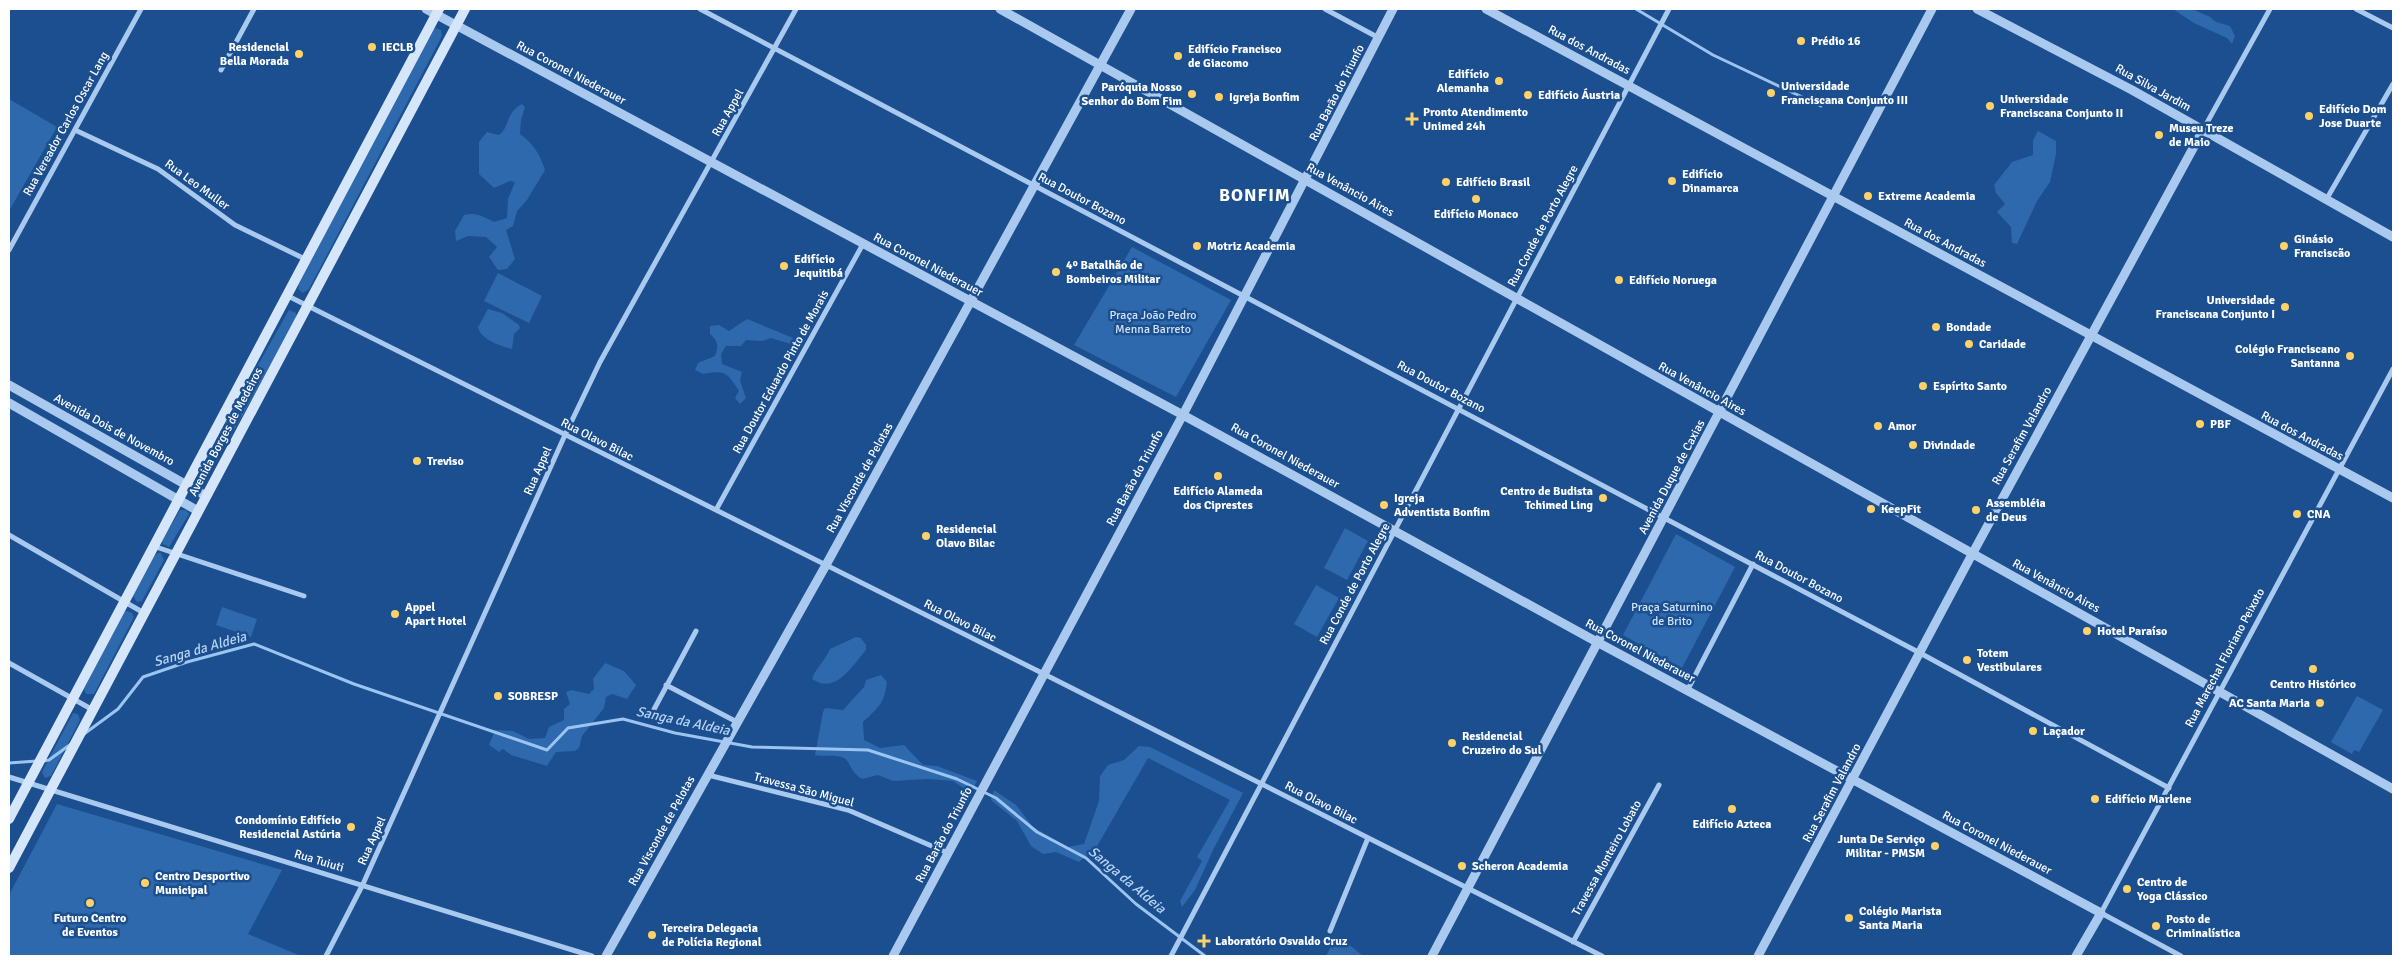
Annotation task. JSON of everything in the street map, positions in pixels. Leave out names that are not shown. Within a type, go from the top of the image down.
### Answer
[{"type":"main road","name":"Avenida Borges de Medeiros","points":[[9,868],[46,788],[93,710],[465,9]]},
{"type":"main road","name":"Avenida Borges de Medeiros","points":[[9,819],[437,11]]},
{"type":"street","name":"Rua Vereador Carlos Oscar Lang","points":[[9,250],[141,9]]},
{"type":"street","points":[[221,70],[254,9]]},
{"type":"street","points":[[426,9],[437,11]]},
{"type":"street","name":"Rua Doutor Bozano","points":[[700,9],[1920,652],[2169,788]]},
{"type":"street","name":"Rua Appel","points":[[326,956],[363,884],[565,435],[600,362],[796,9]]},
{"type":"street","name":"Rua Venâncio Aires","points":[[1000,9],[2393,789]]},
{"type":"street","name":"Rua Visconde de Pelotas","points":[[606,956],[826,565],[1131,9]]},
{"type":"street","points":[[1325,9],[1379,38]]},
{"type":"street","name":"Rua Barão do Triunfo","points":[[894,956],[1246,296],[1393,9]]},
{"type":"street","name":"Rua dos Andradas","points":[[1486,9],[2393,498]]},
{"type":"street","name":"Rua Conde de Porto Alegre","points":[[1171,956],[1669,9]]},
{"type":"street","name":"Avenida Duque de Caxias","points":[[1432,956],[1932,9]]},
{"type":"street","name":"Rua Silva Jardim","points":[[1977,9],[2203,130],[2393,237]]},
{"type":"street","name":"Rua Serafim Valandro","points":[[1758,956],[1972,554],[2270,9]]},
{"type":"street","points":[[2356,9],[2393,28]]},
{"type":"street","name":"Rua Coronel Niederauer","points":[[437,11],[456,25],[1183,415],[1687,691],[2101,913]]},
{"type":"street","points":[[2326,200],[2393,84]]},
{"type":"street","name":"Rua Leo Muller","points":[[75,130],[158,169],[235,225],[305,259]]},
{"type":"street","name":"Rua Doutor Eduardo Pinto de Morais","points":[[716,510],[863,244]]},
{"type":"street","name":"Rua Olavo Bilac","points":[[286,295],[1044,674],[1602,956]]},
{"type":"street","name":"Rua Marechal Floriano Peixoto","points":[[2076,956],[2221,693],[2393,369]]},
{"type":"street","name":"Avenida Dois de Novembro","points":[[9,385],[206,496]]},
{"type":"street","points":[[9,403],[198,511]]},
{"type":"street","points":[[9,535],[144,613]]},
{"type":"street","points":[[153,546],[304,596]]},
{"type":"street","points":[[1687,691],[1753,564]]},
{"type":"street","points":[[651,715],[696,631]]},
{"type":"street","points":[[9,663],[93,710]]},
{"type":"street","points":[[666,685],[738,722]]},
{"type":"street","name":"Travessa São Miguel","points":[[708,775],[848,810],[948,854]]},
{"type":"street","name":"Rua Tuiuti","points":[[9,777],[363,884],[592,956]]},
{"type":"street","name":"Travessa Monteiro Lobato","points":[[1573,942],[1659,785]]},
{"type":"street","points":[[1330,931],[1368,838]]},
{"type":"street","points":[[2101,913],[2181,956]]},
{"type":"green space","points":[[2173,9],[2192,9],[2210,17],[2216,22],[2230,26],[2235,36],[2232,44],[2227,38],[2194,23]]},
{"type":"green space","points":[[435,28],[441,30],[442,36],[309,289],[303,293],[298,289],[299,284],[431,31]]},
{"type":"green space","points":[[9,99],[57,127],[9,211]]},
{"type":"green space","points":[[522,104],[525,107],[521,120],[520,134],[536,149],[545,170],[527,200],[517,211],[513,226],[506,230],[515,259],[507,269],[498,270],[489,257],[497,247],[486,237],[468,236],[456,241],[455,231],[464,215],[468,214],[483,217],[494,222],[507,218],[508,199],[515,182],[510,181],[494,188],[479,174],[479,142],[487,132],[499,135],[505,128],[510,116]]},
{"type":"green space","points":[[2038,131],[2056,141],[2056,154],[2050,182],[2037,201],[2017,244],[2012,243],[2011,227],[1997,212],[2005,204],[1996,193],[1994,185],[2012,162],[2033,155],[2033,140]]},
{"type":"green space","name":"Praça João Pedro Menna Barreto","points":[[1132,247],[1231,300],[1176,397],[1074,345]]},
{"type":"green space","points":[[498,273],[542,296],[529,323],[484,301]]},
{"type":"green space","points":[[488,309],[502,313],[519,325],[520,328],[514,334],[512,349],[491,341],[482,335],[478,327]]},
{"type":"green space","points":[[289,310],[296,313],[297,319],[206,480],[202,481],[197,477],[198,472]]},
{"type":"green space","points":[[747,319],[793,338],[791,344],[771,338],[762,341],[746,340],[741,346],[726,346],[721,354],[722,364],[742,372],[740,381],[746,398],[740,404],[735,398],[739,391],[728,376],[716,372],[703,374],[695,370],[698,363],[715,356],[717,344],[710,334],[710,326],[719,325],[729,331]]},
{"type":"green space","points":[[180,510],[186,510],[189,514],[169,547],[163,544],[162,541]]},
{"type":"green space","points":[[1345,528],[1368,541],[1347,580],[1324,568]]},
{"type":"green space","name":"Praça Saturnino de Brito","points":[[1676,534],[1735,567],[1682,668],[1623,635]]},
{"type":"green space","points":[[161,553],[164,560],[142,601],[137,602],[133,596],[154,556]]},
{"type":"green space","points":[[1316,585],[1339,598],[1317,637],[1294,624]]},
{"type":"green space","points":[[222,607],[257,619],[251,637],[216,625]]},
{"type":"green space","points":[[123,612],[132,613],[134,617],[94,694],[86,694],[84,689]]},
{"type":"green space","points":[[856,637],[861,638],[866,645],[866,650],[843,676],[829,683],[821,683],[812,679],[830,649]]},
{"type":"green space","points":[[605,663],[624,671],[636,685],[627,699],[612,694],[606,697],[604,708],[582,736],[579,748],[575,751],[556,752],[547,766],[511,755],[503,749],[499,752],[489,745],[495,730],[513,731],[529,739],[545,738],[549,727],[564,720],[564,709],[570,704],[566,692],[571,690],[589,694],[594,689],[593,679]]},
{"type":"green space","points":[[881,675],[887,682],[884,695],[877,709],[863,722],[864,740],[880,748],[904,745],[923,765],[937,766],[977,781],[971,793],[953,781],[928,779],[893,781],[878,775],[862,779],[844,758],[815,755],[825,708],[843,710],[864,687],[866,680]]},
{"type":"green space","points":[[2357,696],[2383,710],[2359,752],[2354,750],[2352,754],[2331,742]]},
{"type":"green space","points":[[73,713],[78,714],[80,720],[51,776],[45,778],[42,772]]},
{"type":"green space","points":[[1139,746],[1150,747],[1243,793],[1214,848],[1195,890],[1182,907],[1180,901],[1202,861],[1197,857],[1230,800],[1148,758],[1096,848],[1079,862],[1056,852],[1043,854],[1031,846],[1017,821],[991,800],[994,790],[1016,805],[1033,827],[1068,847],[1084,844],[1099,801],[1100,776],[1108,765],[1124,760]]},
{"type":"green space","name":"Centro Desportivo Municipal","points":[[57,804],[282,870],[248,934],[301,956],[9,956],[9,895]]},
{"type":"green space","points":[[1336,942],[1347,943],[1363,956],[1326,956]]},
{"type":"waterway","points":[[1636,9],[1713,55],[1821,106]]},
{"type":"waterway","name":"Sanga da Aldeia","points":[[84,734],[118,709],[143,677],[187,662],[254,644],[354,684],[547,750],[568,728],[623,719],[675,733],[752,747],[868,750],[957,779],[996,798],[1037,832],[1086,858],[1136,904],[1205,956]]},
{"type":"waterway","name":"Sanga da Aldeia","points":[[43,761],[49,760],[71,744]]},
{"type":"waterway","name":"Sanga da Aldeia","points":[[9,763],[37,761]]},
{"type":"place","name":"Prédio 16","points":[[1801,41]]},
{"type":"place","name":"IECLB","points":[[372,47]]},
{"type":"place","name":"Residencial Bella Morada","points":[[299,54]]},
{"type":"place","name":"Edifício Francisco de Giacomo","points":[[1178,56]]},
{"type":"place","name":"Edifício Alemanha","points":[[1499,81]]},
{"type":"place","name":"Universidade Franciscana Conjunto III","points":[[1771,93]]},
{"type":"place","name":"Paróquia Nosso Senhor do Bom Fim","points":[[1192,94]]},
{"type":"place","name":"Edifício Áustria","points":[[1528,95]]},
{"type":"place","name":"Igreja Bonfim","points":[[1219,97]]},
{"type":"place","name":"Universidade Franciscana Conjunto II","points":[[1990,106]]},
{"type":"place","name":"Edifício Dom Jose Duarte","points":[[2309,116]]},
{"type":"place","name":"Pronto Atendimento Unimed 24h","points":[[1412,119]]},
{"type":"place","name":"Museu Treze de Maio","points":[[2159,135]]},
{"type":"place","name":"Edifício Dinamarca","points":[[1672,181]]},
{"type":"place","name":"Edifício Brasil","points":[[1446,182]]},
{"type":"place","name":"Extreme Academia","points":[[1868,196]]},
{"type":"place","name":"Edifício Monaco","points":[[1476,199]]},
{"type":"place","name":"Motriz Academia","points":[[1197,246]]},
{"type":"place","name":"Ginásio Franciscão","points":[[2284,246]]},
{"type":"place","name":"Edifício Jequitibá","points":[[784,266]]},
{"type":"place","name":"4º Batalhão de Bombeiros Militar","points":[[1056,272]]},
{"type":"place","name":"Edifício Noruega","points":[[1619,280]]},
{"type":"place","name":"Universidade Franciscana Conjunto I","points":[[2285,307]]},
{"type":"place","name":"Bondade","points":[[1936,327]]},
{"type":"place","name":"Caridade","points":[[1969,344]]},
{"type":"place","name":"Colégio Franciscano Santanna","points":[[2350,356]]},
{"type":"place","name":"Espírito Santo","points":[[1923,386]]},
{"type":"place","name":"PBF","points":[[2200,424]]},
{"type":"place","name":"Amor","points":[[1878,426]]},
{"type":"place","name":"Divindade","points":[[1913,445]]},
{"type":"place","name":"Treviso","points":[[417,461]]},
{"type":"place","name":"Edifício Alameda dos Ciprestes","points":[[1218,476]]},
{"type":"place","name":"Centro de Budista Tchimed Ling","points":[[1603,498]]},
{"type":"place","name":"Igreja Adventista Bonfim","points":[[1384,505]]},
{"type":"place","name":"KeepFit","points":[[1871,509]]},
{"type":"place","name":"Assembléia de Deus","points":[[1976,510]]},
{"type":"place","name":"CNA","points":[[2297,514]]},
{"type":"place","name":"Residencial Olavo Bilac","points":[[926,536]]},
{"type":"place","name":"Appel Apart Hotel","points":[[395,614]]},
{"type":"place","name":"Hotel Paraíso","points":[[2087,631]]},
{"type":"place","name":"Totem Vestibulares","points":[[1967,660]]},
{"type":"place","name":"Centro Histórico","points":[[2313,669]]},
{"type":"place","name":"SOBRESP","points":[[498,696]]},
{"type":"place","name":"AC Santa Maria","points":[[2320,703]]},
{"type":"place","name":"Laçador","points":[[2033,731]]},
{"type":"place","name":"Residencial Cruzeiro do Sul","points":[[1452,743]]},
{"type":"place","name":"Edifício Marlene","points":[[2095,799]]},
{"type":"place","name":"Edifício Azteca","points":[[1732,809]]},
{"type":"place","name":"Condomínio Edifício Residencial Astúria","points":[[351,827]]},
{"type":"place","name":"Junta De Serviço Militar - PMSM","points":[[1935,846]]},
{"type":"place","name":"Scheron Academia","points":[[1462,866]]},
{"type":"place","name":"Centro Desportivo Municipal","points":[[145,883]]},
{"type":"place","name":"Centro de Yoga Clássico","points":[[2127,889]]},
{"type":"place","name":"Futuro Centro de Eventos","points":[[90,903]]},
{"type":"place","name":"Colégio Marista Santa Maria","points":[[1849,918]]},
{"type":"place","name":"Posto de Criminalística","points":[[2156,926]]},
{"type":"place","name":"Terceira Delegacia de Polícia Regional","points":[[652,935]]},
{"type":"place","name":"Laboratório Osvaldo Cruz","points":[[1204,941]]},
{"type":"district","name":"BONFIM","points":[[1255,195]]}]
